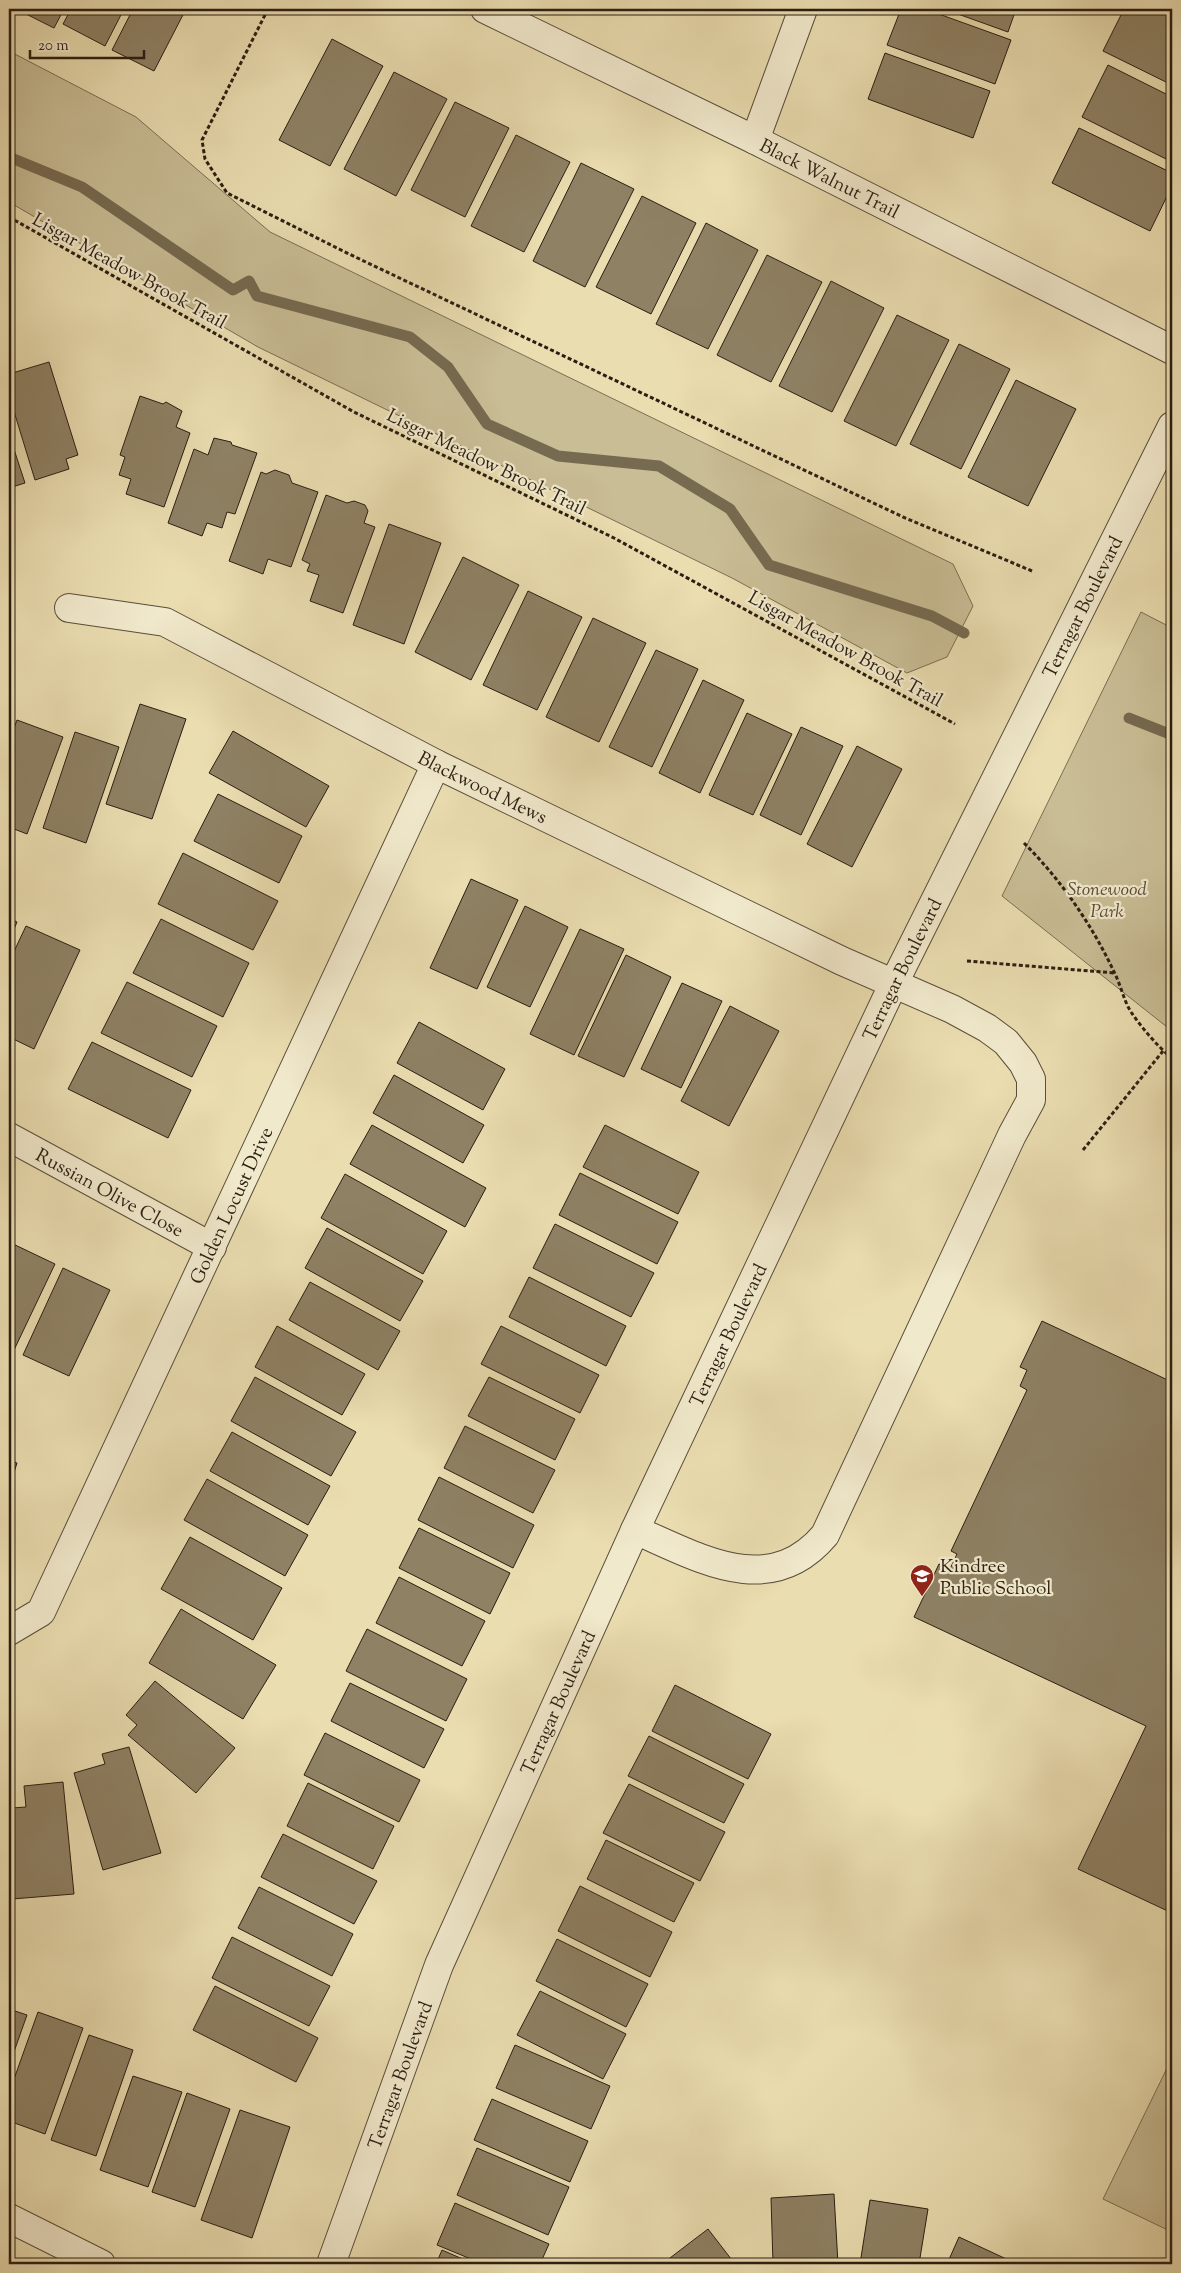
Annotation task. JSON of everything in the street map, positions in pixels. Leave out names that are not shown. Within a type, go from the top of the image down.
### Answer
[{"type":"street","name":"Black Walnut Trail","points":[[485,9],[755,140],[1172,350]]},
{"type":"street","points":[[755,140],[803,9]]},
{"type":"street","name":"Terragar Boulevard","points":[[331,2264],[439,1965],[635,1530],[893,985],[1172,426]]},
{"type":"street","name":"Blackwood Mews","points":[[69,608],[165,622],[436,764],[893,985],[952,1009],[987,1028],[1006,1042],[1023,1063],[1030,1079],[1031,1100],[1012,1135],[824,1535],[814,1548],[778,1567],[754,1571],[726,1567],[702,1559],[635,1530]]},
{"type":"street","name":"Golden Locust Drive","points":[[9,1631],[41,1612],[436,764]]},
{"type":"street","name":"Russian Olive Close","points":[[9,1137],[212,1247]]},
{"type":"street","points":[[9,2218],[101,2264]]},
{"type":"path","points":[[268,9],[202,140],[205,159],[227,192],[349,254],[903,517],[1032,571]]},
{"type":"path","name":"Lisgar Meadow Brook Trail","points":[[9,217],[354,412],[614,538],[955,724]]},
{"type":"path","points":[[1024,843],[1041,860],[1073,900],[1115,973],[1131,1012],[1172,1058]]},
{"type":"path","points":[[967,961],[1115,973]]},
{"type":"path","points":[[1083,1150],[1163,1050]]},
{"type":"green space","points":[[9,51],[136,117],[270,232],[953,564],[973,606],[947,657],[907,673],[732,578],[258,347],[9,202]]},
{"type":"green space","name":"Stonewood Park","points":[[1141,612],[1172,628],[1172,1031],[1002,896]]},
{"type":"green space","points":[[1172,2058],[1172,2232],[1103,2199]]},
{"type":"building","points":[[16,9],[64,9],[54,28]]},
{"type":"building","points":[[71,9],[124,9],[105,46],[63,24]]},
{"type":"building","points":[[133,9],[186,9],[154,71],[112,50]]},
{"type":"building","points":[[901,9],[925,9],[1011,40],[995,84],[887,45]]},
{"type":"building","points":[[944,9],[1016,9],[1008,32]]},
{"type":"building","points":[[1124,9],[1155,9],[1172,17],[1172,85],[1103,51]]},
{"type":"building","points":[[332,39],[383,66],[330,166],[279,140]]},
{"type":"building","points":[[885,53],[990,91],[973,138],[868,99]]},
{"type":"building","points":[[1108,65],[1172,97],[1172,162],[1082,117]]},
{"type":"building","points":[[394,72],[447,99],[396,196],[344,169]]},
{"type":"building","points":[[455,102],[509,128],[465,217],[411,190]]},
{"type":"building","points":[[1079,128],[1172,173],[1172,186],[1150,231],[1052,183]]},
{"type":"building","points":[[516,135],[570,162],[524,252],[471,226]]},
{"type":"building","points":[[581,163],[634,189],[585,287],[533,261]]},
{"type":"building","points":[[642,196],[696,223],[651,314],[596,287]]},
{"type":"building","points":[[706,223],[758,250],[708,349],[656,324]]},
{"type":"building","points":[[767,255],[822,282],[771,382],[717,355]]},
{"type":"building","points":[[831,281],[884,308],[832,412],[779,386]]},
{"type":"building","points":[[897,315],[949,340],[896,446],[844,421]]},
{"type":"building","points":[[959,344],[1010,369],[961,469],[910,444]]},
{"type":"building","points":[[49,362],[78,455],[66,459],[69,469],[35,480],[9,395],[9,374]]},
{"type":"building","points":[[1016,380],[1076,409],[1028,506],[968,477]]},
{"type":"building","points":[[140,396],[163,404],[166,402],[182,411],[176,427],[190,433],[164,507],[126,494],[131,479],[119,475],[125,457],[120,455]]},
{"type":"building","points":[[9,434],[25,483],[9,488]]},
{"type":"building","points":[[214,438],[231,442],[232,445],[257,453],[235,514],[227,512],[222,528],[207,523],[202,536],[168,523],[194,449],[208,455]]},
{"type":"building","points":[[275,470],[289,475],[292,483],[318,492],[291,567],[268,559],[263,574],[229,561],[261,472],[266,474]]},
{"type":"building","points":[[326,495],[347,503],[354,501],[365,505],[368,511],[364,523],[375,527],[343,613],[310,601],[319,575],[307,571],[310,564],[302,560]]},
{"type":"building","points":[[389,524],[441,543],[404,644],[353,625]]},
{"type":"building","points":[[463,557],[519,585],[471,680],[415,652]]},
{"type":"building","points":[[528,591],[582,617],[537,710],[483,685]]},
{"type":"building","points":[[593,618],[646,643],[599,742],[546,717]]},
{"type":"building","points":[[656,650],[698,669],[652,767],[609,747]]},
{"type":"building","points":[[703,680],[744,700],[700,793],[659,773]]},
{"type":"building","points":[[140,704],[186,719],[152,819],[106,804]]},
{"type":"building","points":[[747,713],[792,734],[753,815],[709,795]]},
{"type":"building","points":[[17,720],[63,737],[27,834],[9,827],[9,741]]},
{"type":"building","points":[[801,727],[843,746],[801,835],[760,815]]},
{"type":"building","points":[[233,731],[329,786],[306,827],[209,773]]},
{"type":"building","points":[[75,732],[119,747],[86,843],[43,828]]},
{"type":"building","points":[[857,746],[902,769],[852,867],[807,844]]},
{"type":"building","points":[[218,794],[302,836],[279,883],[194,841]]},
{"type":"building","points":[[183,853],[278,901],[253,950],[158,904]]},
{"type":"building","points":[[471,879],[518,900],[477,989],[430,968]]},
{"type":"building","points":[[525,906],[568,927],[530,1007],[487,987]]},
{"type":"building","points":[[9,918],[17,922],[9,941]]},
{"type":"building","points":[[161,919],[249,963],[223,1017],[133,973]]},
{"type":"building","points":[[26,926],[80,950],[34,1049],[9,1037],[9,962]]},
{"type":"building","points":[[580,929],[624,949],[574,1055],[530,1034]]},
{"type":"building","points":[[626,955],[671,977],[624,1077],[578,1056]]},
{"type":"building","points":[[127,982],[217,1026],[192,1077],[101,1033]]},
{"type":"building","points":[[682,983],[722,1001],[681,1088],[641,1069]]},
{"type":"building","points":[[730,1006],[779,1031],[729,1126],[681,1101]]},
{"type":"building","points":[[419,1022],[505,1069],[483,1110],[397,1063]]},
{"type":"building","points":[[92,1042],[191,1090],[168,1138],[68,1089]]},
{"type":"building","points":[[394,1075],[484,1125],[463,1163],[373,1113]]},
{"type":"building","points":[[372,1125],[486,1188],[465,1227],[350,1164]]},
{"type":"building","points":[[605,1125],[699,1172],[678,1214],[583,1167]]},
{"type":"building","points":[[580,1173],[678,1222],[657,1264],[559,1215]]},
{"type":"building","points":[[345,1174],[447,1231],[423,1274],[321,1218]]},
{"type":"building","points":[[555,1224],[654,1273],[631,1317],[533,1268]]},
{"type":"building","points":[[327,1228],[423,1281],[400,1321],[305,1268]]},
{"type":"building","points":[[11,1243],[55,1264],[14,1350],[9,1347],[9,1249]]},
{"type":"building","points":[[63,1268],[110,1290],[69,1376],[23,1355]]},
{"type":"building","points":[[529,1277],[626,1326],[606,1366],[509,1317]]},
{"type":"building","points":[[310,1282],[400,1331],[378,1370],[289,1320]]},
{"type":"building","points":[[1042,1321],[1172,1382],[1172,1913],[1078,1869],[1146,1726],[914,1617],[939,1564],[950,1569],[957,1554],[951,1551],[1027,1390],[1020,1386],[1027,1370],[1020,1367]]},
{"type":"building","points":[[277,1326],[365,1374],[342,1415],[255,1367]]},
{"type":"building","points":[[501,1326],[599,1375],[580,1413],[481,1364]]},
{"type":"building","points":[[255,1377],[356,1432],[331,1476],[231,1421]]},
{"type":"building","points":[[489,1377],[575,1419],[555,1460],[468,1416]]},
{"type":"building","points":[[465,1426],[555,1470],[533,1513],[444,1468]]},
{"type":"building","points":[[232,1432],[330,1486],[308,1525],[210,1471]]},
{"type":"building","points":[[9,1460],[17,1463],[9,1488]]},
{"type":"building","points":[[439,1477],[534,1525],[513,1568],[418,1520]]},
{"type":"building","points":[[207,1479],[308,1535],[285,1576],[184,1520]]},
{"type":"building","points":[[419,1528],[510,1573],[490,1614],[399,1568]]},
{"type":"building","points":[[190,1537],[282,1588],[253,1640],[161,1589]]},
{"type":"building","points":[[399,1577],[485,1621],[462,1666],[376,1623]]},
{"type":"building","points":[[181,1609],[276,1665],[243,1719],[149,1663]]},
{"type":"building","points":[[367,1629],[467,1679],[446,1721],[346,1671]]},
{"type":"building","points":[[155,1681],[235,1748],[196,1793],[128,1735],[137,1725],[126,1715]]},
{"type":"building","points":[[350,1683],[444,1729],[424,1768],[331,1721]]},
{"type":"building","points":[[675,1685],[771,1734],[748,1779],[652,1731]]},
{"type":"building","points":[[325,1733],[420,1780],[399,1822],[304,1775]]},
{"type":"building","points":[[649,1736],[744,1784],[724,1823],[628,1776]]},
{"type":"building","points":[[129,1747],[161,1853],[103,1870],[74,1773],[105,1764],[102,1754]]},
{"type":"building","points":[[63,1782],[74,1894],[12,1899],[9,1862],[9,1822],[13,1821],[12,1808],[26,1807],[24,1786]]},
{"type":"building","points":[[308,1783],[394,1826],[373,1869],[287,1826]]},
{"type":"building","points":[[629,1784],[725,1832],[700,1881],[603,1833]]},
{"type":"building","points":[[283,1834],[377,1881],[354,1924],[261,1877]]},
{"type":"building","points":[[606,1840],[694,1883],[674,1922],[587,1879]]},
{"type":"building","points":[[580,1886],[672,1932],[650,1977],[558,1931]]},
{"type":"building","points":[[259,1887],[353,1934],[332,1976],[238,1928]]},
{"type":"building","points":[[232,1937],[330,1986],[309,2026],[212,1978]]},
{"type":"building","points":[[557,1939],[648,1984],[626,2027],[536,1981]]},
{"type":"building","points":[[215,1986],[318,2038],[296,2082],[193,2030]]},
{"type":"building","points":[[540,1991],[626,2034],[603,2079],[517,2035]]},
{"type":"building","points":[[9,2009],[27,2015],[9,2066]]},
{"type":"building","points":[[38,2012],[83,2028],[45,2134],[9,2121],[9,2093]]},
{"type":"building","points":[[89,2035],[133,2050],[96,2156],[51,2140]]},
{"type":"building","points":[[515,2045],[610,2086],[591,2129],[496,2088]]},
{"type":"building","points":[[133,2076],[182,2092],[148,2187],[100,2170]]},
{"type":"building","points":[[187,2093],[230,2109],[195,2207],[152,2192]]},
{"type":"building","points":[[492,2099],[588,2141],[570,2182],[474,2140]]},
{"type":"building","points":[[240,2110],[290,2127],[252,2238],[201,2220]]},
{"type":"building","points":[[477,2148],[569,2187],[548,2235],[457,2195]]},
{"type":"building","points":[[834,2194],[838,2264],[773,2264],[771,2198]]},
{"type":"building","points":[[870,2200],[928,2209],[919,2264],[860,2264]]},
{"type":"building","points":[[455,2203],[549,2244],[540,2264],[483,2264],[437,2245]]},
{"type":"building","points":[[708,2229],[735,2264],[669,2264],[666,2261]]},
{"type":"building","points":[[959,2237],[1015,2263],[947,2264]]},
{"type":"building","points":[[442,2250],[474,2264],[436,2264]]},
{"type":"waterway","points":[[9,157],[82,187],[233,290],[249,281],[257,296],[410,337],[448,367],[487,424],[558,456],[659,466],[730,509],[769,565],[932,616],[964,633]]},
{"type":"waterway","points":[[1129,718],[1172,735]]},
{"type":"place","name":"Kindree Public School","points":[[922,1597]]}]
